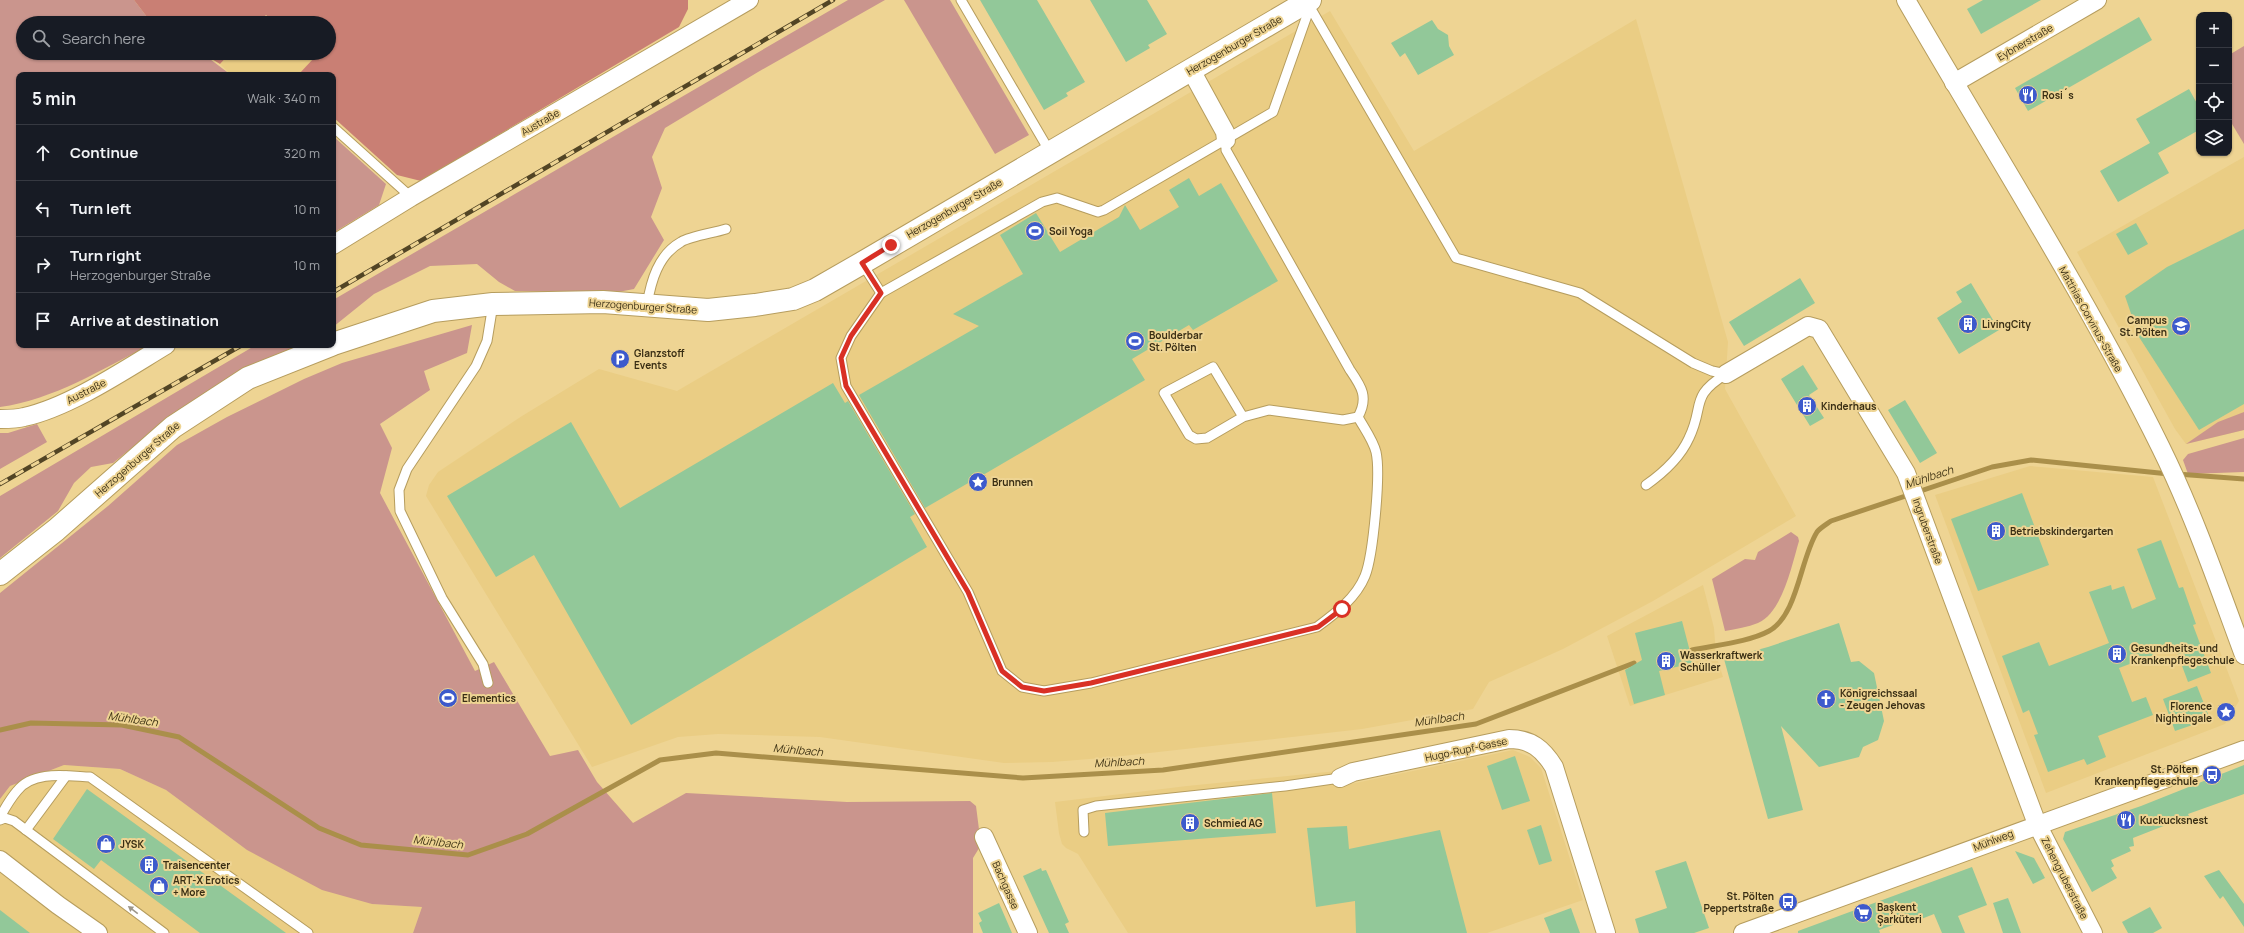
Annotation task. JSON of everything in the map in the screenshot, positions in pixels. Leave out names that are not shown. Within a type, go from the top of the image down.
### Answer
[{"type":"street","name":"Austraße","points":[[336,243],[749,0]]},
{"type":"street","name":"Matthias Corvinus-Straße","points":[[1906,0],[2077,291],[2160,448],[2186,504],[2244,654]]},
{"type":"street","name":"Eybnerstraße","points":[[1954,83],[2097,0]]},
{"type":"street","name":"Herzogenburger Straße","points":[[336,344],[433,311],[493,304],[603,302],[708,310],[793,299],[814,290],[862,263],[1050,152],[1309,3]]},
{"type":"street","points":[[1191,70],[1225,132],[1226,140]]},
{"type":"street","name":"Ingruberstraße","points":[[1726,374],[1808,326],[1819,329],[1909,480],[2037,824]]},
{"type":"street","name":"Austraße","points":[[0,419],[24,417],[50,409],[104,382],[161,348]]},
{"type":"street","name":"Herzogenburger Straße","points":[[0,574],[56,530],[173,427],[248,378],[324,348]]},
{"type":"street","name":"Hugo-Rupf-Gasse","points":[[1340,778],[1353,772],[1509,739],[1520,739],[1533,743],[1541,749],[1554,768],[1606,933]]},
{"type":"street","name":"Mühlweg","points":[[1742,933],[1772,928],[2037,824],[2244,750]]},
{"type":"street","name":"Zehengruberstraße","points":[[2037,824],[2093,933]]},
{"type":"street","name":"Bachgasse","points":[[984,837],[1028,933]]},
{"type":"street","points":[[0,860],[58,905],[87,930]]},
{"type":"lane","points":[[961,0],[1050,152]]},
{"type":"lane","points":[[1309,3],[1273,112],[1104,210],[1098,212],[1057,198],[1042,202],[881,293],[851,336],[841,358],[846,386],[968,592],[1002,671],[1022,687],[1044,691],[1099,682],[1318,627],[1342,609],[1365,576],[1373,536],[1378,476],[1376,452],[1358,417]]},
{"type":"lane","points":[[1309,3],[1456,258],[1580,293],[1693,363],[1712,371],[1726,374]]},
{"type":"lane","points":[[336,130],[411,198]]},
{"type":"lane","points":[[1226,140],[1226,150],[1346,363],[1363,389],[1363,409],[1358,417],[1343,420],[1269,410],[1243,416],[1206,438],[1196,439],[1189,435],[1164,393],[1213,367],[1243,416]]},
{"type":"lane","points":[[647,305],[651,286],[661,261],[681,241],[726,229]]},
{"type":"lane","points":[[862,263],[881,293]]},
{"type":"lane","points":[[488,683],[483,664],[442,598],[400,511],[399,490],[407,469],[476,366],[488,341],[493,304]]},
{"type":"lane","points":[[1646,486],[1666,471],[1689,438],[1701,396],[1710,383],[1726,374]]},
{"type":"lane","points":[[26,830],[66,776]]},
{"type":"lane","points":[[164,933],[14,821],[0,818],[17,790],[30,780],[66,776],[90,777],[308,933]]},
{"type":"lane","points":[[1084,832],[1083,810],[1096,806],[1285,786],[1340,778]]},
{"type":"shaded area","points":[[0,0],[134,0],[146,16],[16,16],[16,60],[211,60],[227,72],[16,72],[16,348],[144,348],[58,391],[39,398],[0,407]]},
{"type":"shaded area","points":[[134,0],[688,0],[688,9],[679,27],[421,181],[397,175],[336,120],[336,72],[301,72],[312,60],[336,60],[336,16],[146,16]]},
{"type":"shaded area","points":[[848,0],[885,0],[758,72],[665,128],[652,157],[662,188],[651,217],[664,240],[634,289],[613,293],[515,291],[499,282],[477,264],[430,266],[374,294],[336,325],[336,298]]},
{"type":"shaded area","points":[[904,0],[950,0],[1029,135],[995,154]]},
{"type":"shaded area","points":[[1330,11],[1414,151],[1636,19],[1728,342],[1725,389],[1796,516],[1653,601],[1563,649],[1489,682],[1473,709],[1362,729],[1114,757],[1052,762],[1004,763],[820,737],[718,734],[678,737],[592,767],[426,496],[429,485],[438,472],[522,416],[599,369],[677,391]]},
{"type":"shaded area","points":[[2244,46],[2244,144],[2232,124],[2232,53]]},
{"type":"shaded area","points":[[213,60],[224,60],[220,64]]},
{"type":"shaded area","points":[[224,60],[312,60],[301,72],[228,72],[220,64]]},
{"type":"shaded area","points":[[336,139],[386,184],[379,205],[336,231]]},
{"type":"shaded area","name":"Campus St. Pölten","points":[[2244,157],[2244,430],[2186,444],[2175,429],[2077,252]]},
{"type":"shaded area","points":[[472,325],[467,353],[424,371],[430,390],[380,424],[392,448],[380,493],[475,671],[494,662],[550,756],[578,750],[597,782],[633,823],[686,793],[847,802],[970,801],[976,806],[981,845],[973,858],[973,933],[413,933],[422,907],[372,904],[322,890],[247,850],[166,790],[120,769],[64,765],[10,786],[0,799],[0,593],[108,506],[177,445],[227,417],[304,379],[342,363]]},
{"type":"shaded area","points":[[251,348],[304,348],[154,430],[113,463],[91,467],[74,483],[58,511],[0,558],[0,496]]},
{"type":"shaded area","points":[[2244,412],[2244,430],[2186,444],[2218,422]]},
{"type":"shaded area","points":[[37,424],[47,442],[0,469],[0,433],[8,433]]},
{"type":"shaded area","points":[[2244,438],[2244,472],[2188,474],[2183,460],[2188,454]]},
{"type":"shaded area","points":[[2030,466],[2153,477],[2239,701],[2225,724],[2046,793],[1935,495]]},
{"type":"shaded area","points":[[1791,532],[1798,537],[1799,541],[1790,574],[1774,609],[1767,617],[1758,623],[1725,631],[1712,579],[1745,559],[1755,560],[1758,552]]},
{"type":"shaded area","points":[[1703,585],[1714,628],[1716,655],[1723,677],[1630,706],[1607,636]]},
{"type":"shaded area","points":[[1513,750],[1530,757],[1541,768],[1583,900],[1487,933],[1128,933],[1078,854],[1066,848],[1062,844],[1059,833],[1055,802],[1187,786],[1337,771],[1341,786]]},
{"type":"shaded area","name":"Traisencenter","points":[[64,765],[120,769],[166,790],[247,850],[372,904],[422,907],[413,933],[0,933],[0,799],[10,786]]},
{"type":"building","points":[[980,0],[1037,0],[1085,82],[1066,93],[1068,96],[1044,110]]},
{"type":"building","points":[[1090,0],[1147,0],[1167,34],[1148,45],[1150,48],[1126,62]]},
{"type":"building","points":[[1983,0],[2041,0],[1981,34],[1967,9]]},
{"type":"building","points":[[2139,17],[2152,40],[2028,111],[2015,88]]},
{"type":"building","points":[[1432,20],[1438,29],[1448,35],[1449,46],[1454,55],[1418,75],[1405,53],[1400,57],[1391,43]]},
{"type":"building","points":[[2189,89],[2196,102],[2196,132],[2158,153],[2169,173],[2118,202],[2100,171],[2150,143],[2136,119]]},
{"type":"building","points":[[1189,178],[1199,196],[1221,183],[1278,281],[1193,330],[1189,325],[1132,359],[1145,380],[983,475],[979,482],[970,482],[925,508],[859,395],[979,326],[953,314],[1023,274],[1000,235],[1036,213],[1060,252],[1119,217],[1125,205],[1140,230],[1179,207],[1169,190]]},
{"type":"building","points":[[2136,223],[2148,244],[2128,255],[2116,234]]},
{"type":"building","points":[[2244,229],[2244,404],[2199,430],[2139,337],[2125,296],[2167,267]]},
{"type":"building","points":[[1800,278],[1815,303],[1744,346],[1729,322]]},
{"type":"building","name":"LivingCity","points":[[1971,283],[1999,330],[1959,354],[1937,318],[1962,302],[1956,292]]},
{"type":"building","name":"Kinderhaus","points":[[1803,365],[1818,389],[1809,395],[1824,418],[1810,426],[1781,379]]},
{"type":"building","points":[[833,383],[845,403],[848,401],[915,514],[910,517],[927,547],[631,725],[534,555],[496,577],[447,496],[571,422],[620,508]]},
{"type":"building","points":[[1905,400],[1937,453],[1920,463],[1888,410]]},
{"type":"building","name":"Betriebskindergarten","points":[[2022,493],[2049,565],[1978,591],[1951,519]]},
{"type":"building","name":"Gesundheits- und Krankenpflegeschule","points":[[2161,540],[2179,588],[2183,587],[2196,624],[2193,625],[2211,673],[2188,682],[2175,647],[2119,668],[2132,702],[2146,697],[2153,715],[2098,736],[2106,757],[2087,765],[2084,759],[2048,772],[2034,735],[2038,734],[2029,710],[2023,713],[2002,656],[2039,642],[2049,666],[2109,643],[2089,592],[2111,585],[2112,590],[2124,586],[2132,609],[2156,599],[2137,549]]},
{"type":"building","name":"Wasserkraftwerk Schüller","points":[[1682,621],[1693,663],[1659,671],[1665,695],[1634,704],[1625,670],[1642,660],[1635,633]]},
{"type":"building","name":"Königreichssaal - Zeugen Jehovas","points":[[1839,623],[1851,662],[1859,661],[1874,673],[1884,721],[1878,740],[1863,747],[1859,757],[1819,767],[1781,726],[1803,810],[1768,819],[1724,659],[1768,647]]},
{"type":"building","points":[[2197,686],[2210,719],[2175,731],[2163,699]]},
{"type":"building","points":[[1515,756],[1530,801],[1502,810],[1487,766]]},
{"type":"building","points":[[2244,765],[2244,794],[2188,814],[2189,816],[2133,838],[2134,846],[2129,847],[2131,851],[2111,860],[2114,866],[2111,868],[2117,878],[2092,892],[2063,839],[2065,832],[2141,806]]},
{"type":"building","name":"Traisencenter","points":[[87,789],[286,933],[200,933],[101,860],[94,869],[53,839]]},
{"type":"building","name":"Schmied AG","points":[[1272,793],[1276,833],[1108,846],[1105,813]]},
{"type":"building","points":[[1541,825],[1552,861],[1539,865],[1527,830]]},
{"type":"building","points":[[1347,826],[1349,849],[1440,830],[1467,933],[1356,933],[1355,901],[1316,907],[1307,828]]},
{"type":"building","points":[[2015,851],[2034,858],[2045,878],[2033,884]]},
{"type":"building","points":[[1686,861],[1709,928],[1694,933],[1639,933],[1635,919],[1667,908],[1655,871]]},
{"type":"building","points":[[1972,867],[1987,905],[1958,916],[1965,933],[1942,933],[1934,914],[1906,925],[1904,921],[1879,930],[1880,933],[1798,933],[1798,931]]},
{"type":"building","points":[[1041,868],[1042,871],[1046,870],[1069,922],[1065,924],[1069,933],[1049,933],[1023,876]]},
{"type":"building","points":[[2219,870],[2244,904],[2244,927],[2223,896],[2220,899],[2204,876]]},
{"type":"building","points":[[2008,898],[2021,933],[2003,933],[1993,903]]},
{"type":"building","points":[[999,903],[1012,933],[983,933],[979,923],[982,921],[978,913]]},
{"type":"building","points":[[2150,907],[2162,928],[2153,933],[2128,933],[2122,922]]},
{"type":"building","points":[[1571,908],[1580,933],[1550,933],[1544,918]]},
{"type":"building","points":[[0,910],[30,933],[0,933]]},
{"type":"waterway","name":"Mühlbach","points":[[1692,650],[1752,638],[1769,631],[1779,623],[1786,613],[1798,586],[1811,543],[1817,532],[1831,521],[1992,467],[2031,460],[2169,474]]},
{"type":"waterway","name":"Mühlbach","points":[[2177,474],[2244,479]]},
{"type":"waterway","name":"Mühlbach","points":[[0,730],[31,723],[122,725],[179,737],[319,828],[361,845],[468,855],[527,834],[660,760],[716,753],[1023,778],[1163,770],[1476,724],[1634,663]]},
{"type":"railway","points":[[336,290],[833,0]]},
{"type":"railway","points":[[0,484],[237,348]]},
{"type":"place","name":"Rosi´s","points":[[2028,95]]},
{"type":"place","name":"Soil Yoga","points":[[1035,231]]},
{"type":"place","name":"LivingCity","points":[[1968,324]]},
{"type":"place","name":"Campus St. Pölten","points":[[2181,326]]},
{"type":"place","name":"Boulderbar St. Pölten","points":[[1135,341]]},
{"type":"place","name":"Glanzstoff Events","points":[[620,359]]},
{"type":"place","name":"Kinderhaus","points":[[1807,406]]},
{"type":"place","name":"Brunnen","points":[[978,482]]},
{"type":"place","name":"Betriebskindergarten","points":[[1996,531]]},
{"type":"place","name":"Gesundheits- und Krankenpflegeschule","points":[[2117,654]]},
{"type":"place","name":"Wasserkraftwerk Schüller","points":[[1666,661]]},
{"type":"place","name":"Elementics","points":[[448,698]]},
{"type":"place","name":"Königreichssaal - Zeugen Jehovas","points":[[1826,699]]},
{"type":"place","name":"Florence Nightingale","points":[[2226,712]]},
{"type":"place","name":"St. Pölten Krankenpflegeschule","points":[[2212,775]]},
{"type":"place","name":"Kuckucksnest","points":[[2126,820]]},
{"type":"place","name":"Schmied AG","points":[[1190,823]]},
{"type":"place","name":"JYSK","points":[[106,844]]},
{"type":"place","name":"Traisencenter","points":[[149,865]]},
{"type":"place","name":"ART-X Erotics + More","points":[[159,886]]},
{"type":"place","name":"St. Pölten Peppertstraße","points":[[1788,902]]},
{"type":"place","name":"Başkent Şarküteri","points":[[1863,913]]},
{"type":"route","points":[[891,245],[862,263],[881,293],[851,336],[841,358],[846,386],[968,592],[1002,671],[1022,687],[1044,691],[1091,683],[1318,627],[1342,609]]}]
